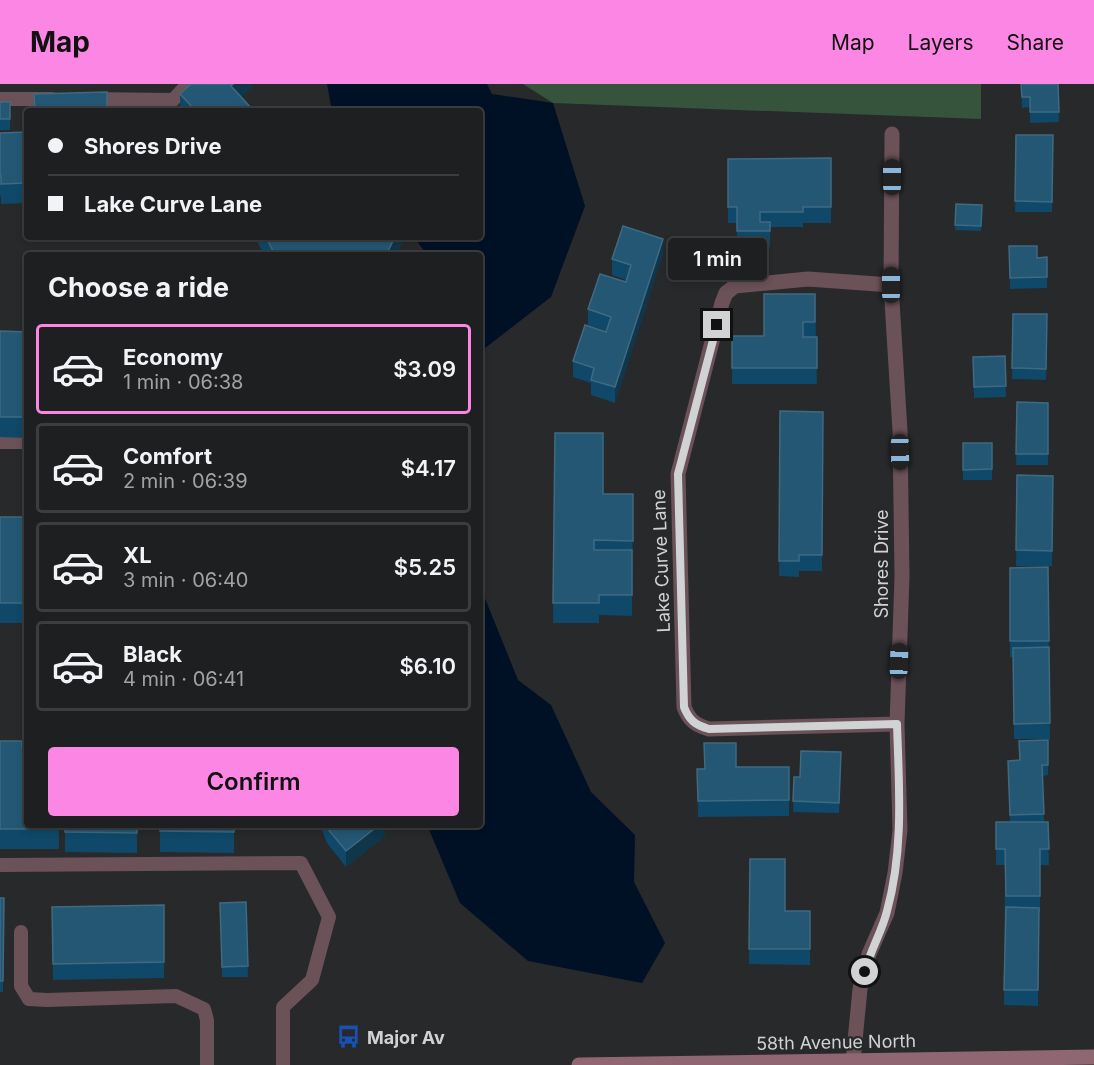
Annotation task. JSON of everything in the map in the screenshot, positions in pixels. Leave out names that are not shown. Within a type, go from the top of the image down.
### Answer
[{"type":"main road","name":"58th Avenue North","points":[[579,1065],[1094,1057]]},
{"type":"street","name":"Shores Drive","points":[[853,1061],[860,989],[869,954],[887,913],[896,873],[900,830],[897,724],[902,565],[900,431],[891,285],[892,134]]},
{"type":"street","name":"Lake Curve Lane","points":[[891,285],[808,279],[735,286],[726,292],[678,474],[684,707],[689,718],[698,726],[709,729],[897,724]]},
{"type":"lane","points":[[0,99],[173,100],[188,84]]},
{"type":"lane","points":[[0,442],[24,442]]},
{"type":"lane","points":[[0,865],[302,862],[329,917],[312,980],[283,1006],[283,1065]]},
{"type":"lane","points":[[21,933],[21,986],[29,999],[176,996],[204,1009],[207,1020],[207,1065]]},
{"type":"green space","points":[[523,84],[981,84],[981,119],[553,103]]},
{"type":"water","points":[[327,84],[487,84],[492,94],[553,103],[585,206],[551,297],[483,350],[483,252],[425,252],[416,240],[483,240],[483,108],[331,108]]},
{"type":"water","points":[[483,593],[518,680],[551,705],[591,792],[635,835],[634,882],[665,943],[642,983],[528,961],[460,903],[428,828],[483,828]]},
{"type":"building","points":[[191,84],[233,84],[231,86],[251,108],[193,108],[180,94]]},
{"type":"building","points":[[1021,84],[1058,84],[1059,112],[1030,112],[1030,97],[1022,97]]},
{"type":"building","points":[[107,92],[107,108],[35,108],[34,94]]},
{"type":"building","points":[[0,102],[10,102],[10,119],[0,119]]},
{"type":"building","points":[[24,132],[24,183],[1,184],[0,133]]},
{"type":"building","points":[[1016,135],[1053,135],[1052,202],[1015,201]]},
{"type":"building","points":[[831,158],[831,207],[803,207],[803,212],[760,212],[760,222],[770,222],[770,231],[737,231],[737,207],[728,207],[728,159]]},
{"type":"building","points":[[956,204],[982,205],[981,226],[955,225]]},
{"type":"building","points":[[623,226],[663,239],[615,387],[591,380],[594,368],[573,361],[585,325],[606,332],[611,317],[588,309],[600,274],[626,282],[631,265],[612,259]]},
{"type":"building","points":[[268,240],[394,240],[388,252],[274,252]]},
{"type":"building","points":[[1009,246],[1037,246],[1037,258],[1047,257],[1047,277],[1010,278]]},
{"type":"building","points":[[764,294],[815,294],[815,322],[803,322],[803,337],[817,337],[817,368],[732,368],[732,336],[764,336]]},
{"type":"building","points":[[1013,314],[1047,314],[1046,369],[1012,368]]},
{"type":"building","points":[[0,331],[24,332],[24,417],[0,417]]},
{"type":"building","points":[[1005,356],[1006,386],[974,387],[973,357]]},
{"type":"building","points":[[1017,402],[1048,403],[1048,454],[1016,454]]},
{"type":"building","points":[[780,411],[823,412],[822,555],[799,555],[799,561],[779,561]]},
{"type":"building","points":[[555,433],[603,433],[603,494],[633,494],[633,541],[594,540],[594,550],[632,550],[632,595],[599,595],[599,603],[553,603]]},
{"type":"building","points":[[963,443],[992,443],[992,469],[963,470]]},
{"type":"building","points":[[1017,475],[1053,476],[1052,551],[1016,550]]},
{"type":"building","points":[[0,517],[24,517],[24,603],[0,603]]},
{"type":"building","points":[[1048,567],[1049,641],[1010,641],[1010,568]]},
{"type":"building","points":[[1049,647],[1050,723],[1014,724],[1013,648]]},
{"type":"building","points":[[1048,740],[1048,765],[1042,765],[1044,814],[1010,815],[1008,761],[1020,760],[1019,741]]},
{"type":"building","points":[[0,741],[22,741],[22,747],[24,747],[24,828],[59,829],[0,829]]},
{"type":"building","points":[[704,743],[736,743],[736,767],[789,767],[789,800],[698,801],[697,769],[705,769]]},
{"type":"building","points":[[801,751],[841,752],[839,803],[793,801],[794,777],[800,777]]},
{"type":"building","points":[[996,822],[1048,822],[1049,849],[1040,849],[1040,896],[1006,896],[1005,849],[996,849]]},
{"type":"building","points":[[65,828],[137,828],[137,833],[65,832]]},
{"type":"building","points":[[160,828],[234,828],[234,832],[160,831]]},
{"type":"building","points":[[327,828],[375,828],[346,851]]},
{"type":"building","points":[[750,859],[785,859],[785,911],[810,911],[810,949],[749,949]]},
{"type":"building","points":[[0,898],[4,898],[3,981],[0,981]]},
{"type":"building","points":[[246,902],[248,966],[222,967],[220,903]]},
{"type":"building","points":[[164,905],[164,962],[53,964],[52,907]]},
{"type":"building","points":[[1006,907],[1039,908],[1038,990],[1004,990]]},
{"type":"place","name":"Major Av","points":[[349,1037]]},
{"type":"route","points":[[717,325],[678,474],[684,707],[689,718],[698,726],[709,729],[897,724],[900,830],[896,873],[887,913],[869,954],[865,972]]}]
